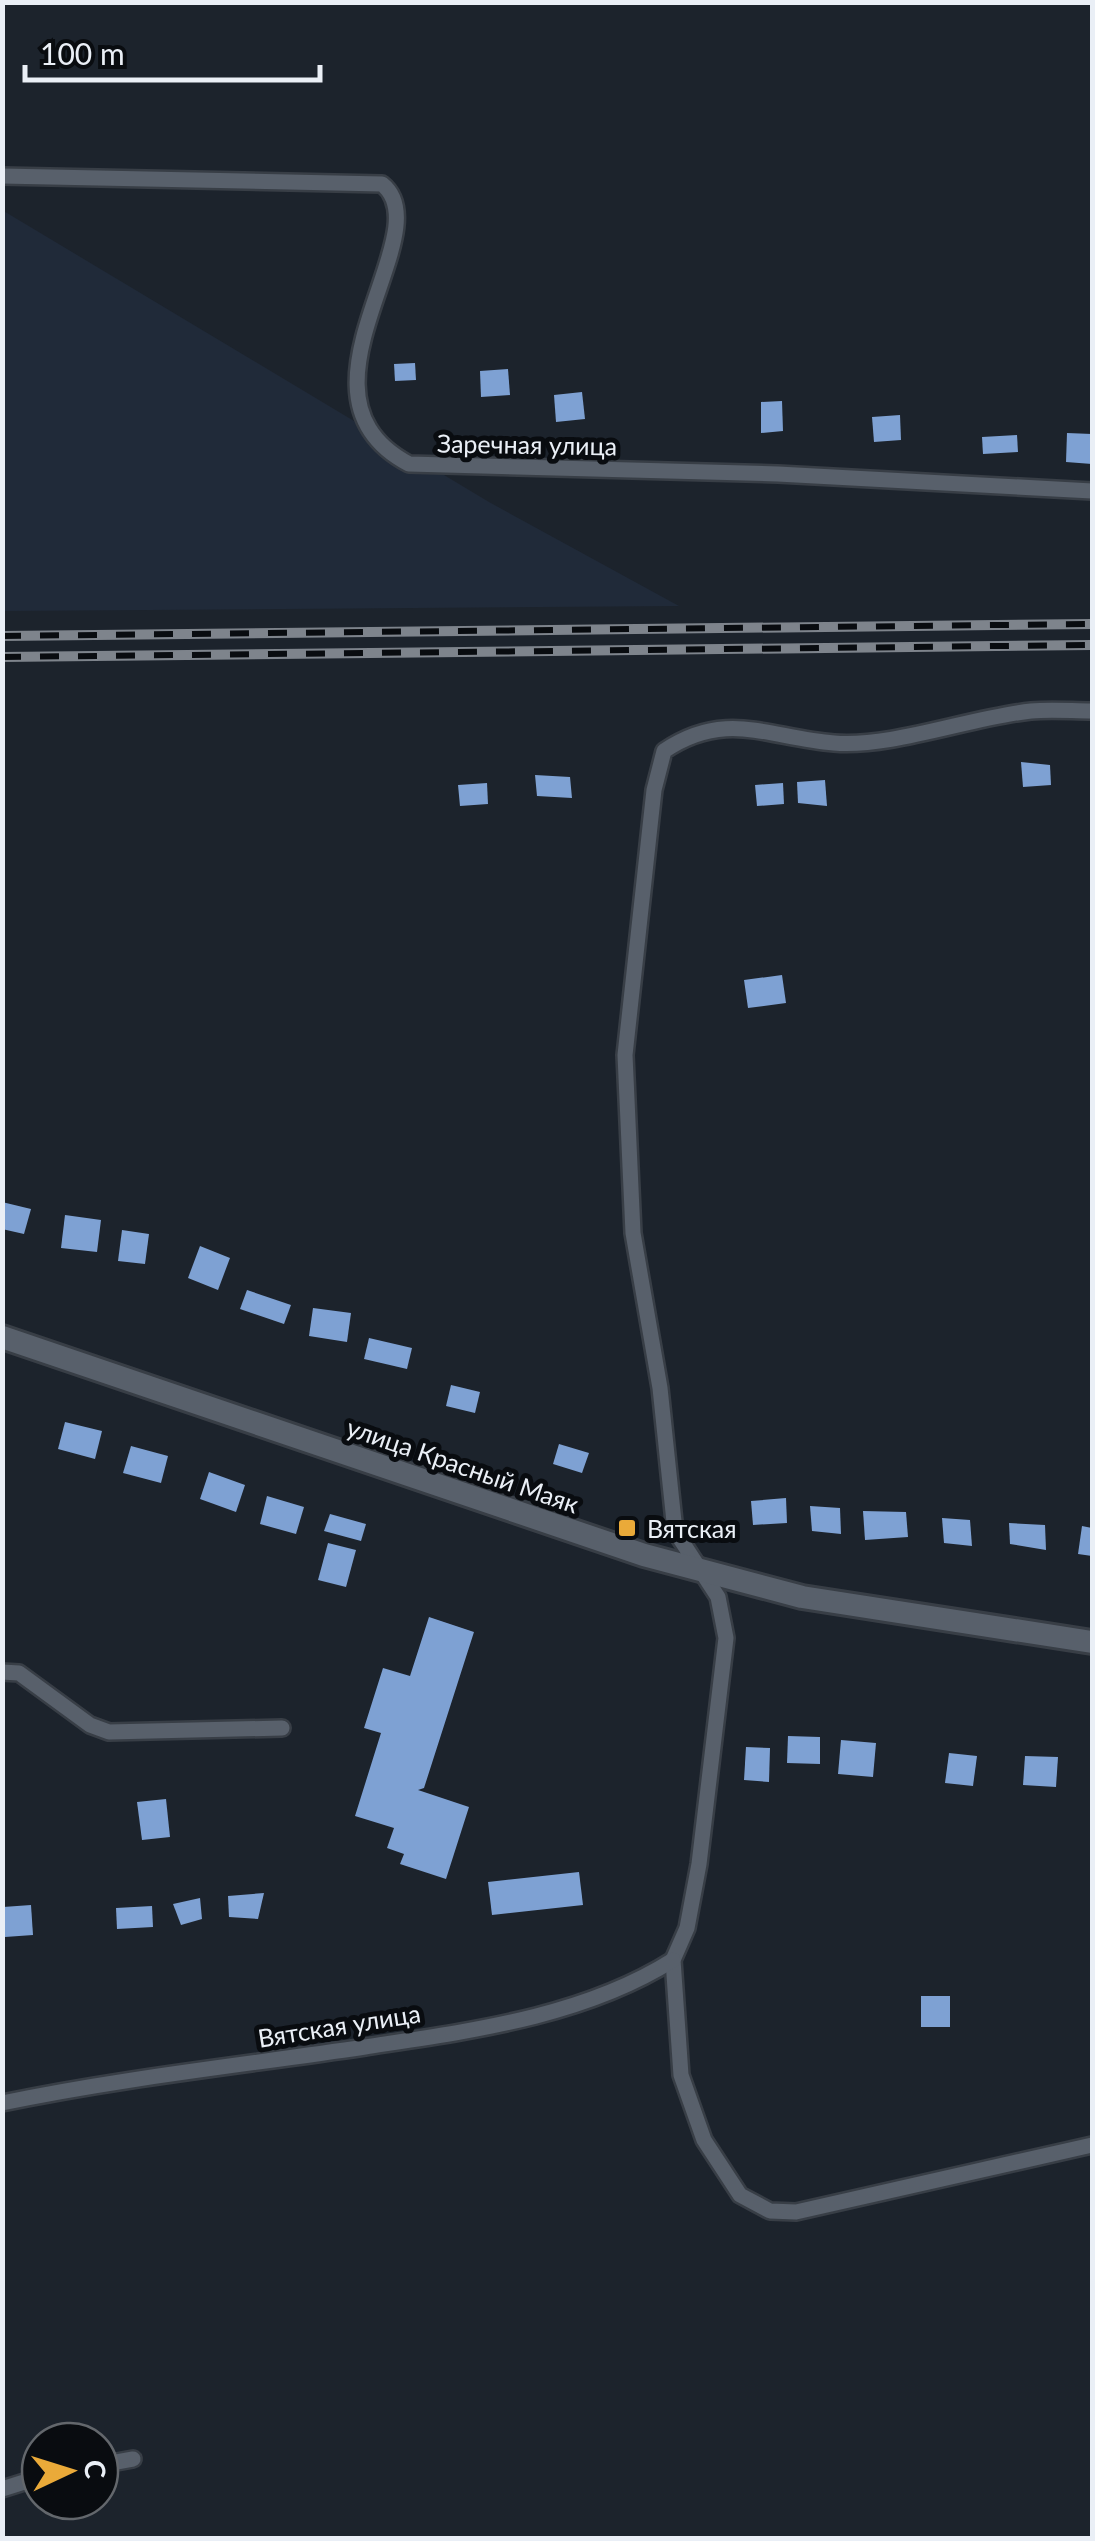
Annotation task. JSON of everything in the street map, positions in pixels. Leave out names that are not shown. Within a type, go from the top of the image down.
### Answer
[{"type":"street","name":"Заречная улица","points":[[2,176],[382,184],[392,196],[397,226],[362,337],[356,376],[362,406],[376,437],[386,450],[409,464],[778,474],[1092,491]]},
{"type":"street","points":[[1092,711],[1031,711],[838,744],[767,729],[726,728],[696,734],[664,751],[654,790],[625,1055],[626,1144],[633,1232],[660,1388],[675,1531],[682,1548],[704,1571],[721,1607],[726,1638],[699,1864],[687,1928],[672,1960],[680,2075],[689,2108],[724,2175],[754,2206],[796,2212],[1092,2146]]},
{"type":"street","name":"улица Красный Маяк","points":[[2,1337],[644,1555],[802,1596],[1092,1642]]},
{"type":"street","points":[[2,1672],[19,1673],[90,1725],[109,1732],[282,1728]]},
{"type":"street","name":"Вятская улица","points":[[2,2103],[86,2086],[382,2044],[519,2020],[606,1994],[672,1960]]},
{"type":"street","points":[[120,2461],[133,2458]]},
{"type":"shaded area","points":[[2,210],[489,502],[679,606],[3,611]]},
{"type":"building","points":[[415,363],[416,380],[395,381],[394,364]]},
{"type":"building","points":[[508,369],[510,395],[481,397],[480,371]]},
{"type":"building","points":[[582,392],[585,419],[556,422],[554,395]]},
{"type":"building","points":[[782,401],[783,431],[761,433],[761,402]]},
{"type":"building","points":[[900,415],[901,440],[874,442],[872,417]]},
{"type":"building","points":[[1067,433],[1092,434],[1092,464],[1066,462]]},
{"type":"building","points":[[1017,435],[1018,452],[983,454],[982,437]]},
{"type":"building","points":[[1021,762],[1050,765],[1051,785],[1023,787]]},
{"type":"building","points":[[535,775],[570,777],[572,798],[537,796]]},
{"type":"building","points":[[825,780],[827,806],[798,803],[797,782]]},
{"type":"building","points":[[487,783],[488,804],[460,806],[458,785]]},
{"type":"building","points":[[783,783],[784,804],[757,806],[755,785]]},
{"type":"building","points":[[782,975],[786,1003],[748,1008],[744,980]]},
{"type":"building","points":[[2,1202],[31,1209],[24,1234],[2,1229]]},
{"type":"building","points":[[65,1215],[101,1220],[97,1252],[61,1248]]},
{"type":"building","points":[[122,1230],[149,1234],[145,1264],[118,1261]]},
{"type":"building","points":[[200,1246],[230,1258],[218,1290],[188,1278]]},
{"type":"building","points":[[247,1290],[291,1305],[284,1324],[240,1309]]},
{"type":"building","points":[[313,1308],[351,1313],[347,1342],[309,1336]]},
{"type":"building","points":[[369,1338],[412,1348],[407,1369],[364,1359]]},
{"type":"building","points":[[451,1385],[480,1392],[475,1413],[446,1406]]},
{"type":"building","points":[[65,1422],[102,1431],[95,1459],[58,1449]]},
{"type":"building","points":[[559,1444],[589,1453],[582,1473],[553,1464]]},
{"type":"building","points":[[131,1446],[168,1456],[161,1483],[123,1473]]},
{"type":"building","points":[[209,1472],[245,1485],[236,1512],[200,1499]]},
{"type":"building","points":[[267,1496],[304,1507],[296,1534],[260,1524]]},
{"type":"building","points":[[786,1498],[787,1523],[753,1525],[751,1501]]},
{"type":"building","points":[[810,1506],[840,1508],[841,1534],[812,1531]]},
{"type":"building","points":[[863,1511],[906,1512],[908,1537],[865,1540]]},
{"type":"building","points":[[330,1514],[366,1524],[361,1541],[324,1531]]},
{"type":"building","points":[[942,1518],[970,1520],[972,1546],[944,1543]]},
{"type":"building","points":[[1009,1523],[1045,1525],[1046,1550],[1010,1544]]},
{"type":"building","points":[[1082,1526],[1092,1528],[1092,1556],[1078,1554]]},
{"type":"building","points":[[328,1543],[356,1550],[346,1587],[318,1580]]},
{"type":"building","points":[[429,1617],[474,1632],[424,1788],[418,1790],[469,1807],[446,1879],[400,1864],[404,1854],[387,1848],[394,1828],[355,1816],[381,1733],[364,1728],[383,1668],[410,1676]]},
{"type":"building","points":[[788,1736],[820,1737],[820,1764],[787,1763]]},
{"type":"building","points":[[841,1740],[876,1743],[873,1777],[838,1774]]},
{"type":"building","points":[[746,1747],[770,1748],[769,1782],[744,1780]]},
{"type":"building","points":[[949,1753],[977,1756],[973,1786],[945,1783]]},
{"type":"building","points":[[1025,1756],[1058,1757],[1056,1787],[1023,1785]]},
{"type":"building","points":[[166,1799],[170,1837],[142,1840],[137,1802]]},
{"type":"building","points":[[579,1872],[583,1905],[492,1915],[488,1882]]},
{"type":"building","points":[[264,1893],[258,1919],[229,1917],[228,1896]]},
{"type":"building","points":[[200,1898],[202,1919],[181,1925],[173,1904]]},
{"type":"building","points":[[31,1905],[33,1935],[5,1937],[3,1907]]},
{"type":"building","points":[[152,1906],[153,1927],[117,1929],[116,1908]]},
{"type":"building","points":[[921,1996],[950,1996],[950,2027],[921,2027]]},
{"type":"railway","points":[[2,636],[1092,624]]},
{"type":"railway","points":[[2,657],[1092,645]]},
{"type":"place","name":"Вятская","points":[[627,1528]]}]
